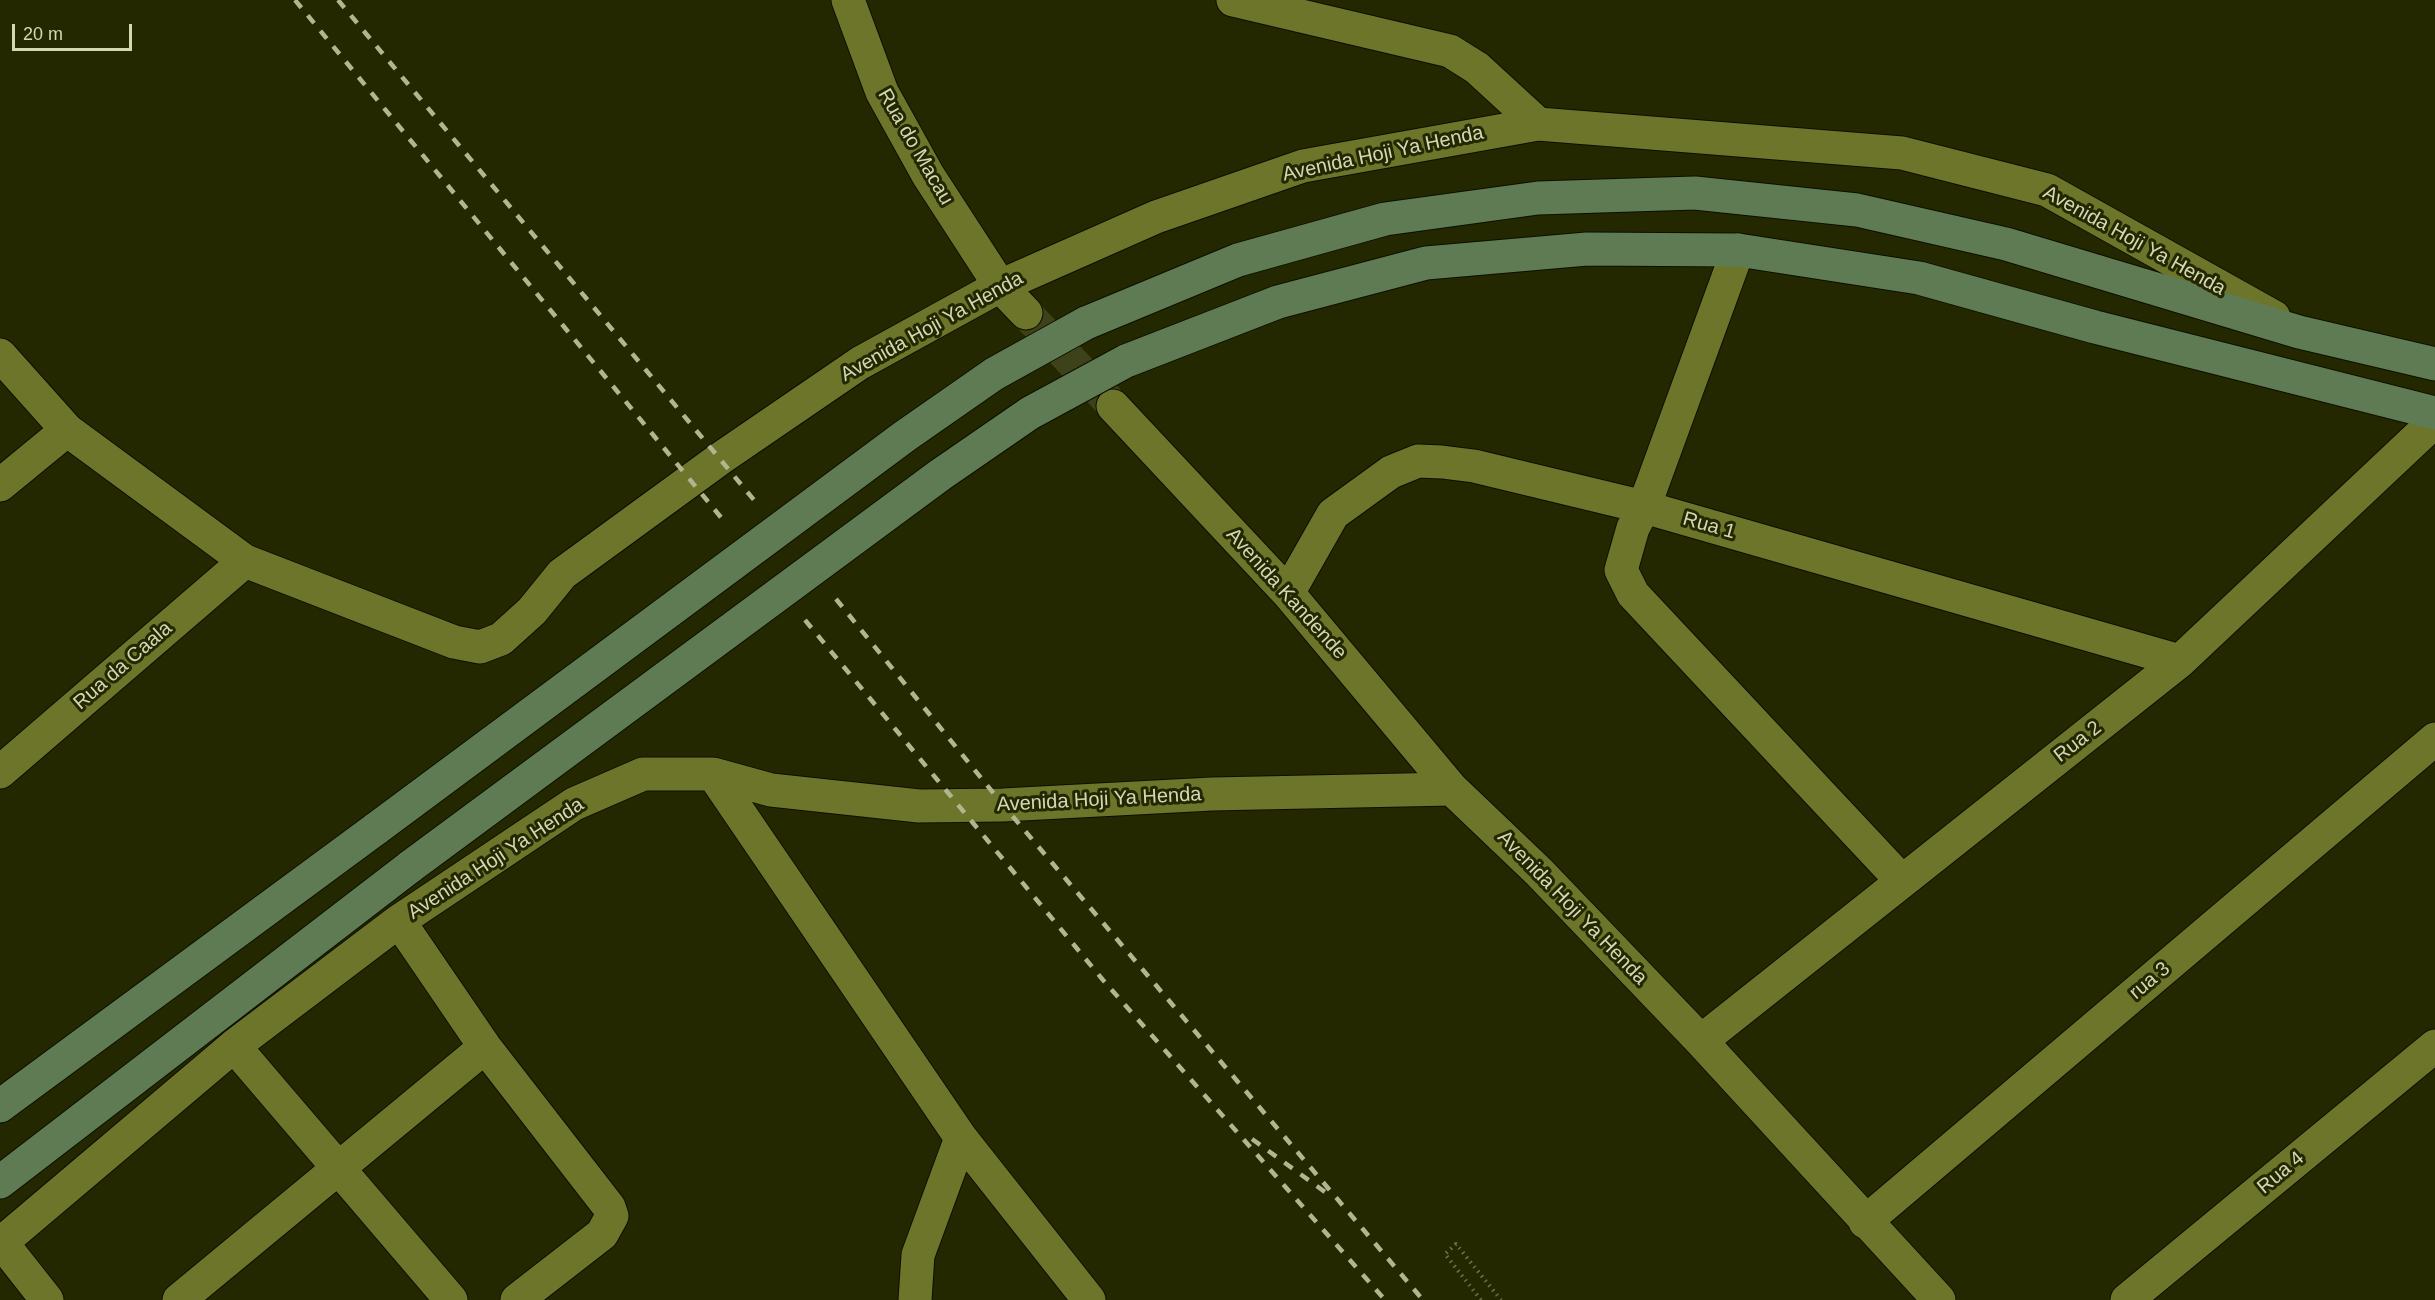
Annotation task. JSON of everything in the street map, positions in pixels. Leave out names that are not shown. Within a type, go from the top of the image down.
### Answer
[{"type":"main road","points":[[0,1106],[905,436],[994,374],[1086,323],[1238,260],[1385,219],[1538,198],[1695,193],[1857,210],[1994,241],[2299,332],[2435,364]]},
{"type":"main road","name":"Avenida Hoji Ya Henda","points":[[0,1182],[411,866],[940,475],[1030,413],[1126,361],[1278,302],[1426,263],[1587,249],[1738,250]]},
{"type":"main road","points":[[1738,250],[1919,278],[2107,330],[2435,413]]},
{"type":"street","name":"Rua do Macau","points":[[848,0],[882,92],[928,175],[1000,286]]},
{"type":"street","points":[[1233,0],[1450,51],[1477,68],[1538,124]]},
{"type":"street","name":"Avenida Hoji Ya Henda","points":[[0,355],[67,430],[245,561],[454,642],[480,647],[501,639],[532,611],[562,574],[721,459],[860,363],[1000,286],[1156,217],[1303,166],[1538,124],[1902,153],[2047,190],[2299,332]]},
{"type":"street","points":[[1738,250],[1644,507],[1633,528],[1621,570],[1633,594],[1901,880]]},
{"type":"street","points":[[1000,286],[1026,313]]},
{"type":"street","name":"Avenida Kandende","points":[[1113,406],[1288,593],[1452,789]]},
{"type":"street","name":"Rua 2","points":[[1701,1041],[1901,880],[2180,661],[2435,421]]},
{"type":"street","points":[[0,485],[67,430]]},
{"type":"street","name":"Rua 1","points":[[1288,593],[1333,514],[1391,472],[1418,461],[1474,466],[1644,507],[2180,661]]},
{"type":"street","name":"Rua da Caala","points":[[0,772],[245,561]]},
{"type":"street","name":"rua 3","points":[[1865,1222],[2435,739]]},
{"type":"street","name":"Avenida Hoji Ya Henda","points":[[1,1244],[234,1046],[399,921],[574,804],[644,774],[713,774],[771,790],[919,806],[1003,805],[1212,794],[1452,789],[1539,872],[1701,1041],[1865,1222]]},
{"type":"street","points":[[713,774],[961,1138],[1089,1300]]},
{"type":"street","points":[[399,921],[485,1047],[609,1207],[612,1216],[602,1234],[517,1300]]},
{"type":"street","points":[[234,1046],[451,1300]]},
{"type":"street","name":"Rua 4","points":[[2127,1300],[2435,1046]]},
{"type":"street","points":[[179,1300],[485,1047]]},
{"type":"street","points":[[915,1300],[918,1255],[961,1138]]},
{"type":"street","points":[[1865,1222],[1939,1300]]},
{"type":"street","points":[[1,1244],[47,1300]]},
{"type":"path","points":[[1481,1300],[1445,1254],[1456,1244],[1501,1300]]},
{"type":"tunnel","points":[[1026,313],[1109,401]]},
{"type":"railway","points":[[295,0],[724,521]]},
{"type":"railway","points":[[338,0],[754,500]]},
{"type":"railway","points":[[836,599],[1003,805],[1423,1300]]},
{"type":"railway","points":[[805,620],[1103,980],[1385,1300]]},
{"type":"railway","points":[[1252,1139],[1325,1192]]}]
